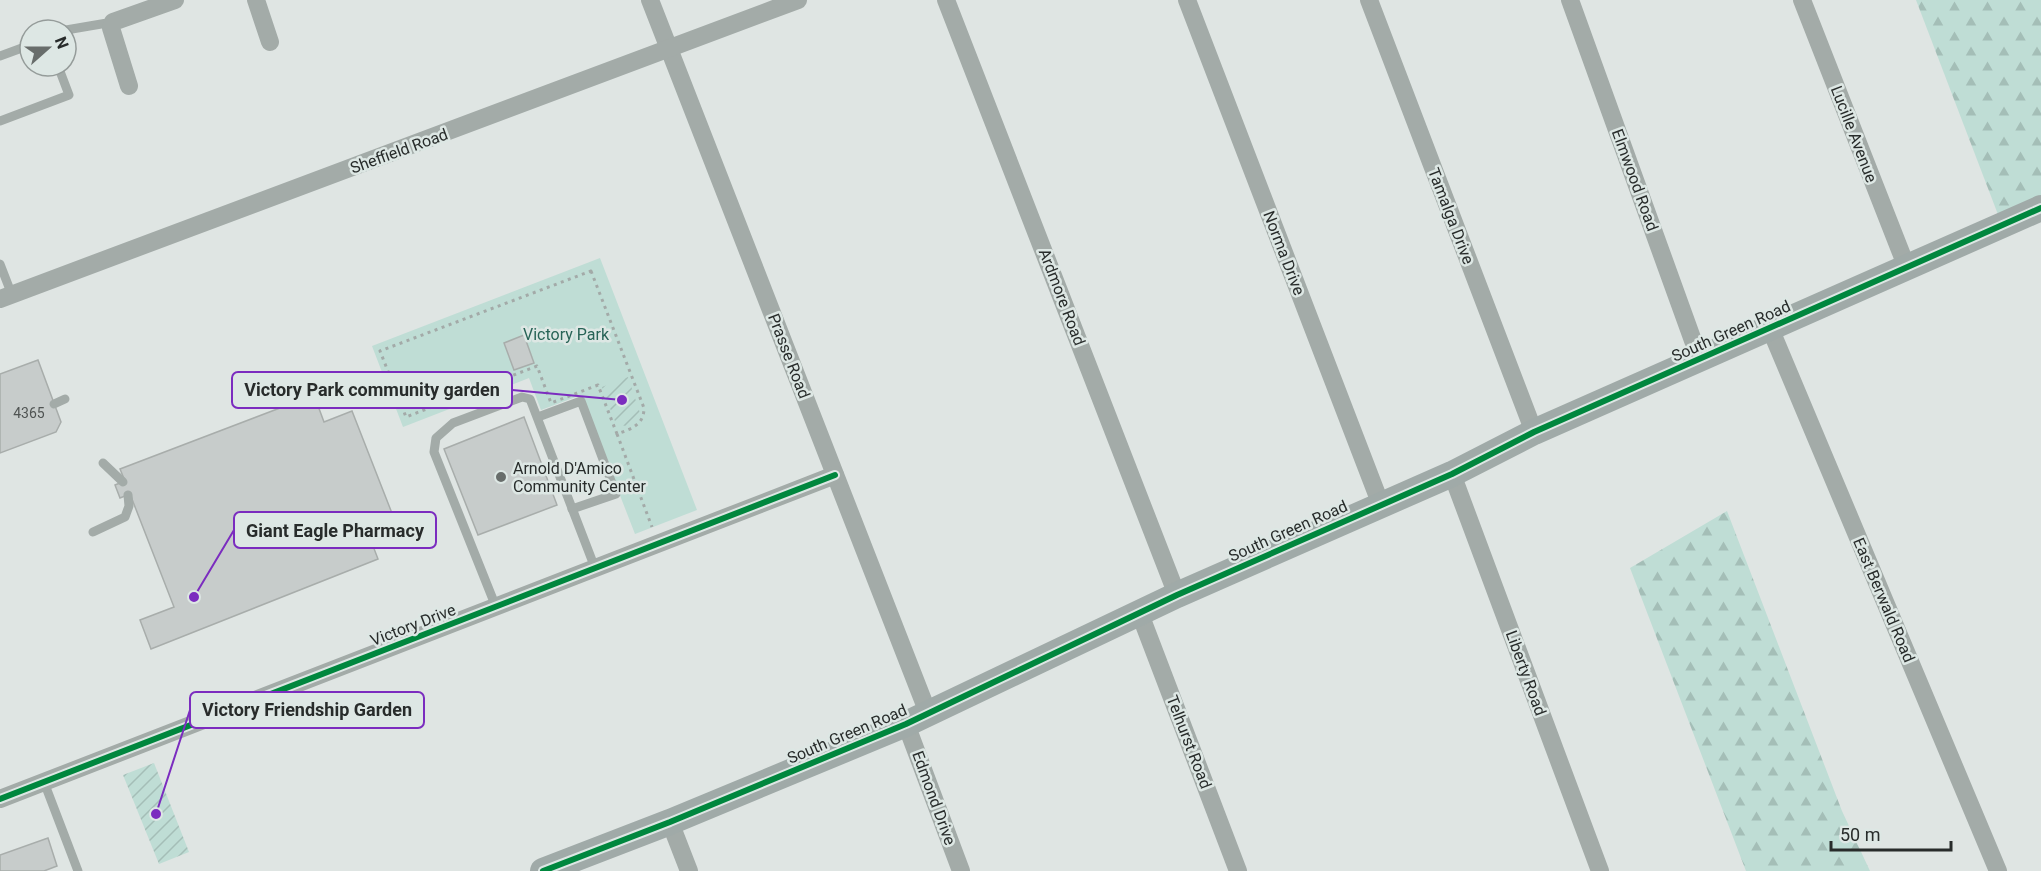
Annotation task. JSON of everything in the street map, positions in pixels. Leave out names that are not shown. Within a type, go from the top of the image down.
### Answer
[{"type":"main road","name":"South Green Road","points":[[543,871],[670,822],[917,718],[1177,595],[1452,474],[1534,432],[2041,208]]},
{"type":"street","points":[[129,86],[111,28],[113,22],[175,0]]},
{"type":"street","points":[[256,0],[270,42]]},
{"type":"street","name":"Prasse Road","points":[[650,0],[835,475],[917,718]]},
{"type":"street","name":"Sheffield Road","points":[[6,297],[670,50],[798,0]]},
{"type":"street","name":"Ardmore Road","points":[[946,0],[1177,595]]},
{"type":"street","name":"Norma Drive","points":[[1187,0],[1381,505]]},
{"type":"street","name":"Tamalga Drive","points":[[1369,0],[1534,432]]},
{"type":"street","name":"Elmwood Road","points":[[1570,0],[1700,360]]},
{"type":"street","name":"Lucille Avenue","points":[[1802,0],[1906,268]]},
{"type":"street","name":"East Berwald Road","points":[[1770,328],[1998,871]]},
{"type":"street","name":"Liberty Road","points":[[1452,474],[1600,871]]},
{"type":"street","name":"Victory Drive","points":[[0,799],[835,475]]},
{"type":"street","name":"Telhurst Road","points":[[1140,614],[1238,871]]},
{"type":"street","name":"Edmond Drive","points":[[917,718],[961,871]]},
{"type":"street","points":[[670,822],[689,871]]},
{"type":"lane","points":[[78,28],[113,22]]},
{"type":"lane","points":[[0,56],[18,49]]},
{"type":"lane","points":[[0,121],[69,95],[63,78]]},
{"type":"lane","points":[[0,264],[6,297]]},
{"type":"lane","points":[[496,607],[434,452],[436,438],[453,423],[522,397],[530,399],[595,568]]},
{"type":"lane","points":[[54,404],[65,399]]},
{"type":"lane","points":[[538,417],[581,401],[616,494],[572,509]]},
{"type":"lane","points":[[103,463],[123,482]]},
{"type":"lane","points":[[93,532],[125,517],[129,506],[128,495]]},
{"type":"lane","points":[[44,782],[78,871]]},
{"type":"path","points":[[617,434],[636,426],[641,421],[644,408],[591,271],[380,351],[406,417],[537,366],[551,403],[598,385],[652,527]]},
{"type":"green space","points":[[1916,0],[2041,0],[2041,208],[2002,225]]},
{"type":"green space","name":"Victory Park","points":[[600,258],[697,510],[635,534],[581,395],[541,410],[529,378],[403,427],[372,346]]},
{"type":"green space","points":[[628,377],[640,413],[634,423],[626,426],[616,424],[602,387]]},
{"type":"green space","points":[[1727,511],[1842,811],[1870,871],[1746,871],[1630,568]]},
{"type":"green space","points":[[154,763],[189,852],[159,864],[123,775]]},
{"type":"building","points":[[524,335],[534,363],[514,370],[504,343]]},
{"type":"building","points":[[38,360],[61,422],[56,432],[0,453],[0,374]]},
{"type":"building","points":[[314,395],[324,422],[352,411],[395,521],[368,533],[378,559],[151,649],[140,620],[174,607],[130,494],[120,498],[115,485],[125,481],[120,469]]},
{"type":"building","name":"Arnold D'Amico Community Center","points":[[524,417],[557,505],[478,535],[444,449]]},
{"type":"building","points":[[48,838],[57,866],[44,871],[0,871],[0,855]]},
{"type":"cycle path","points":[[543,871],[670,822],[906,724],[1177,595],[1452,474],[1534,432],[2041,208]]},
{"type":"cycle path","points":[[0,799],[835,475]]},
{"type":"place","name":"Victory Park community garden","points":[[622,400]]},
{"type":"place","name":"Arnold D'Amico Community Center","points":[[501,477]]},
{"type":"place","name":"Giant Eagle Pharmacy","points":[[194,597]]},
{"type":"place","name":"Victory Friendship Garden","points":[[156,814]]}]
